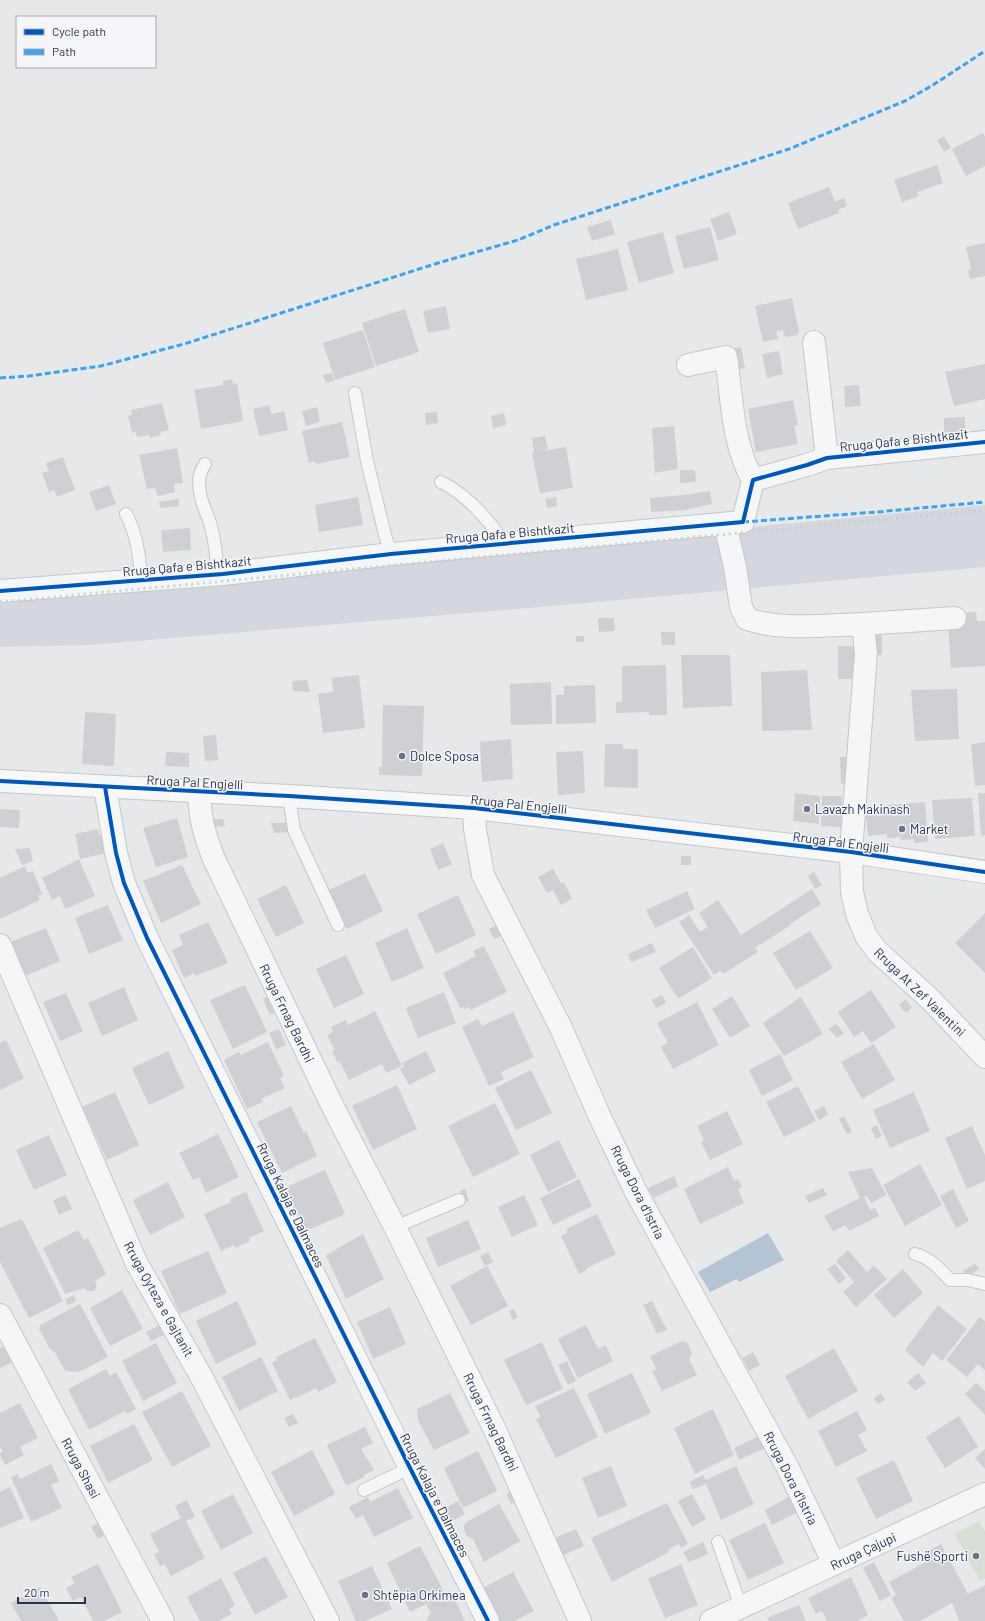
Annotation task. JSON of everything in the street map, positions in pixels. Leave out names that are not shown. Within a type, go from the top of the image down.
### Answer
[{"type":"main road","name":"Rruga Pal Engjelli","points":[[0,781],[289,796],[474,808],[851,852],[985,872]]},
{"type":"street","name":"Rruga Qafa e Bishtkazit","points":[[814,342],[826,458]]},
{"type":"street","points":[[688,365],[726,357],[738,444],[746,467],[753,480]]},
{"type":"street","name":"Rruga Qafa e Bishtkazit","points":[[0,591],[217,575],[392,554],[743,522],[753,480],[807,465],[826,458],[985,442]]},
{"type":"street","points":[[725,524],[735,567],[741,606],[747,618],[759,623],[776,625],[864,624],[955,618]]},
{"type":"street","name":"Rruga Pal Engjelli","points":[[851,852],[858,777],[866,652],[864,624]]},
{"type":"street","name":"Rruga Kalaja e Dalmaces","points":[[105,787],[116,853],[124,883],[145,931],[410,1468],[488,1621]]},
{"type":"street","name":"Rruga Frnag Bardhi","points":[[199,792],[203,832],[214,859],[333,1107],[395,1227],[495,1430],[580,1621]]},
{"type":"street","name":"Rruga Dora d'Istria","points":[[474,808],[483,875],[561,1028],[599,1115],[636,1192],[788,1468],[834,1564]]},
{"type":"street","name":"Rruga At Zef Valentini","points":[[851,852],[852,892],[857,914],[866,936],[881,955],[932,1001],[985,1057]]},
{"type":"street","name":"Rruga Qyteza e Gajtanit","points":[[0,945],[136,1262],[201,1376],[328,1621]]},
{"type":"street","name":"Rruga Shasi","points":[[0,1315],[163,1621]]},
{"type":"street","name":"Rruga Çajupi","points":[[711,1621],[985,1494]]},
{"type":"lane","points":[[355,393],[367,461],[385,535],[392,554]]},
{"type":"lane","name":"Rruga Qafa e Bishtkazit","points":[[205,464],[200,475],[201,497],[211,527],[217,558],[217,575]]},
{"type":"lane","name":"Rruga Qafa e Bishtkazit","points":[[441,482],[448,486],[483,516],[505,544]]},
{"type":"lane","name":"Rruga Qafa e Bishtkazit","points":[[126,514],[132,525],[138,550],[141,580]]},
{"type":"lane","points":[[289,796],[294,830],[338,925]]},
{"type":"lane","points":[[395,1227],[459,1200]]},
{"type":"lane","points":[[915,1254],[921,1255],[928,1260],[950,1280],[968,1280],[985,1284]]},
{"type":"lane","points":[[364,1490],[410,1468]]},
{"type":"lane","points":[[718,1542],[741,1607]]},
{"type":"shaded area","points":[[985,505],[985,567],[552,606],[89,645],[0,647],[0,598]]},
{"type":"shaded area","name":"Fushë Sporti","points":[[979,1521],[985,1531],[985,1578],[980,1581],[955,1534]]},
{"type":"water","points":[[768,1233],[784,1260],[739,1282],[737,1279],[710,1292],[698,1272]]},
{"type":"building","points":[[983,133],[985,137],[985,166],[966,176],[952,149]]},
{"type":"building","points":[[944,136],[951,148],[944,152],[937,140]]},
{"type":"building","points":[[937,165],[943,183],[917,192],[919,196],[902,202],[894,180]]},
{"type":"building","points":[[829,187],[835,202],[844,198],[847,206],[838,210],[839,213],[798,229],[788,203]]},
{"type":"building","points":[[729,212],[737,234],[718,241],[710,219]]},
{"type":"building","points":[[611,220],[615,234],[592,241],[587,227]]},
{"type":"building","points":[[710,227],[719,260],[684,269],[675,236]]},
{"type":"building","points":[[663,232],[674,273],[639,283],[627,242]]},
{"type":"building","points":[[985,243],[985,276],[970,279],[968,270],[971,269],[966,247]]},
{"type":"building","points":[[618,249],[628,290],[586,300],[576,259]]},
{"type":"building","points":[[792,298],[799,332],[797,335],[787,337],[784,335],[783,330],[776,331],[778,339],[763,342],[755,306]]},
{"type":"building","points":[[446,306],[450,329],[428,333],[423,311]]},
{"type":"building","points":[[405,309],[419,352],[376,366],[362,323]]},
{"type":"building","points":[[363,330],[375,367],[335,380],[323,343]]},
{"type":"building","points":[[741,347],[745,368],[735,370],[730,349]]},
{"type":"building","points":[[779,351],[783,374],[767,378],[762,354]]},
{"type":"building","points":[[985,364],[985,399],[954,406],[945,372]]},
{"type":"building","points":[[332,373],[334,381],[326,383],[323,375]]},
{"type":"building","points":[[232,379],[233,384],[237,383],[243,421],[201,429],[194,390],[223,385],[223,381]]},
{"type":"building","points":[[859,385],[861,406],[845,407],[844,386]]},
{"type":"building","points":[[793,400],[798,425],[794,426],[798,444],[756,452],[748,409]]},
{"type":"building","points":[[162,403],[169,430],[160,432],[161,435],[150,438],[149,435],[137,437],[136,432],[132,433],[128,416],[132,415],[131,410]]},
{"type":"building","points":[[270,405],[271,414],[284,411],[288,430],[259,436],[253,409]]},
{"type":"building","points":[[317,407],[320,422],[306,426],[302,411]]},
{"type":"building","points":[[437,412],[438,423],[426,425],[425,413]]},
{"type":"building","points":[[504,413],[506,425],[493,428],[491,416]]},
{"type":"building","points":[[965,417],[965,438],[944,438],[944,418]]},
{"type":"building","points":[[342,422],[350,457],[316,464],[315,461],[309,463],[302,431]]},
{"type":"building","points":[[674,426],[678,469],[655,473],[652,428]]},
{"type":"building","points":[[545,436],[548,449],[536,452],[566,447],[573,488],[540,493],[532,453],[534,452],[532,438]]},
{"type":"building","points":[[886,439],[887,444],[860,447],[860,442]]},
{"type":"building","points":[[177,448],[183,483],[174,484],[175,492],[158,496],[155,488],[147,489],[139,455]]},
{"type":"building","points":[[63,457],[75,490],[57,497],[54,490],[49,492],[42,473],[49,471],[46,463]]},
{"type":"building","points":[[680,470],[695,470],[696,482],[680,483]]},
{"type":"building","points":[[109,485],[116,504],[96,511],[89,492]]},
{"type":"building","points":[[710,491],[712,504],[685,510],[651,512],[650,498]]},
{"type":"building","points":[[358,497],[363,525],[319,532],[315,505]]},
{"type":"building","points":[[556,497],[557,506],[547,508],[545,499]]},
{"type":"building","points":[[179,499],[179,506],[160,508],[159,502]]},
{"type":"building","points":[[190,528],[191,550],[163,552],[161,530]]},
{"type":"building","points":[[976,612],[977,621],[985,621],[985,666],[951,668],[948,623],[962,613]]},
{"type":"building","points":[[598,618],[614,618],[615,631],[599,632]]},
{"type":"building","points":[[871,629],[882,629],[882,655],[871,655]]},
{"type":"building","points":[[661,632],[675,632],[675,645],[662,645]]},
{"type":"building","points":[[576,636],[584,636],[584,642],[576,642]]},
{"type":"building","points":[[838,646],[858,646],[858,679],[838,679]]},
{"type":"building","points":[[681,655],[730,655],[732,706],[683,708]]},
{"type":"building","points":[[666,665],[667,715],[649,715],[649,712],[616,713],[616,702],[622,702],[622,666]]},
{"type":"building","points":[[807,670],[812,730],[762,731],[761,672]]},
{"type":"building","points":[[359,675],[365,728],[323,733],[318,694],[333,692],[332,678]]},
{"type":"building","points":[[307,680],[310,692],[293,691],[292,681]]},
{"type":"building","points":[[551,682],[552,724],[511,725],[510,684]]},
{"type":"building","points":[[595,685],[596,723],[556,724],[556,695],[564,695],[564,686]]},
{"type":"building","points":[[957,689],[959,739],[915,741],[911,690]]},
{"type":"building","points":[[383,705],[424,706],[422,776],[379,775],[379,767],[382,767]]},
{"type":"building","points":[[85,712],[116,714],[114,766],[82,764]]},
{"type":"building","points":[[216,735],[218,760],[205,761],[203,736]]},
{"type":"building","points":[[511,739],[513,779],[482,782],[480,742]]},
{"type":"building","points":[[985,742],[985,785],[975,786],[971,744]]},
{"type":"building","points":[[605,744],[623,744],[623,749],[638,749],[638,788],[604,787]]},
{"type":"building","points":[[583,751],[585,793],[558,795],[556,752]]},
{"type":"building","points":[[166,752],[189,753],[189,767],[165,766]]},
{"type":"building","points":[[840,757],[852,757],[852,783],[841,784]]},
{"type":"building","name":"Lavazh Makinash","points":[[795,793],[820,796],[819,824],[793,821]]},
{"type":"building","points":[[978,793],[985,793],[985,835],[981,836]]},
{"type":"building","points":[[822,796],[842,796],[841,827],[821,826]]},
{"type":"building","points":[[972,798],[975,836],[935,839],[932,800]]},
{"type":"building","points":[[925,802],[928,842],[914,843],[914,839],[901,840],[901,837],[887,838],[887,834],[868,836],[865,807]]},
{"type":"building","points":[[0,809],[20,810],[19,828],[0,827]]},
{"type":"building","points":[[177,818],[188,857],[156,867],[143,828]]},
{"type":"building","points":[[211,819],[223,819],[225,826],[211,827]]},
{"type":"building","points":[[271,823],[287,823],[290,832],[274,833]]},
{"type":"building","points":[[98,829],[99,835],[102,834],[106,853],[80,859],[75,834]]},
{"type":"building","points":[[443,843],[452,864],[438,870],[430,849]]},
{"type":"building","points":[[30,848],[33,861],[22,865],[15,849]]},
{"type":"building","points":[[681,856],[691,856],[691,865],[681,865]]},
{"type":"building","points":[[79,859],[95,896],[65,909],[60,896],[52,900],[42,878]]},
{"type":"building","points":[[182,865],[201,904],[161,923],[143,881]]},
{"type":"building","points":[[25,866],[28,873],[33,871],[42,894],[38,896],[40,900],[0,919],[0,878]]},
{"type":"building","points":[[553,869],[561,883],[564,882],[572,899],[561,905],[553,890],[547,893],[538,877]]},
{"type":"building","points":[[814,872],[822,885],[815,889],[808,876]]},
{"type":"building","points":[[365,873],[383,911],[347,929],[329,890]]},
{"type":"building","points":[[286,885],[304,923],[276,937],[257,899]]},
{"type":"building","points":[[812,889],[821,904],[755,948],[758,952],[723,974],[720,971],[714,975],[679,922],[689,915],[700,932],[708,927],[699,913],[718,900],[741,935]]},
{"type":"building","points":[[687,891],[695,909],[655,928],[646,910]]},
{"type":"building","points":[[458,895],[476,935],[436,954],[417,914]]},
{"type":"building","points":[[108,905],[123,940],[89,954],[75,918]]},
{"type":"building","points":[[985,913],[985,973],[955,943]]},
{"type":"building","points":[[208,922],[228,963],[195,976],[194,973],[184,978],[172,950],[183,945],[179,935]]},
{"type":"building","points":[[501,923],[507,933],[494,939],[489,929]]},
{"type":"building","points":[[46,928],[60,961],[23,977],[8,943]]},
{"type":"building","points":[[407,928],[424,968],[392,982],[375,943]]},
{"type":"building","points":[[810,931],[833,968],[796,990],[773,953]]},
{"type":"building","points":[[652,943],[656,952],[631,962],[628,954]]},
{"type":"building","points":[[484,946],[507,992],[471,1010],[470,1007],[465,1009],[463,1007],[460,1008],[443,973],[476,956],[473,951]]},
{"type":"building","points":[[693,947],[712,978],[678,999],[659,968]]},
{"type":"building","points":[[346,955],[364,994],[334,1008],[316,969]]},
{"type":"building","points":[[245,985],[267,1032],[233,1049],[210,1000]]},
{"type":"building","points":[[124,987],[138,1020],[102,1036],[88,1003]]},
{"type":"building","points":[[871,990],[896,1027],[871,1043],[863,1031],[854,1037],[838,1012]]},
{"type":"building","points":[[444,992],[456,1023],[418,1038],[406,1008]]},
{"type":"building","points":[[66,993],[83,1031],[60,1041],[43,1002]]},
{"type":"building","points":[[662,995],[666,1003],[656,1008],[652,1000]]},
{"type":"building","points":[[732,996],[750,1026],[730,1038],[712,1009]]},
{"type":"building","points":[[267,997],[275,1013],[270,1015],[263,999]]},
{"type":"building","points":[[801,997],[823,1034],[784,1056],[763,1023]]},
{"type":"building","points":[[905,999],[912,1007],[906,1013],[899,1005]]},
{"type":"building","points":[[697,1002],[719,1045],[673,1069],[661,1047],[668,1043],[657,1023]]},
{"type":"building","points":[[375,1011],[402,1066],[386,1073],[382,1064],[349,1080],[340,1062],[338,1063],[332,1052],[335,1050],[327,1035],[333,1032],[331,1027],[346,1020],[348,1025]]},
{"type":"building","points":[[513,1012],[534,1057],[501,1072],[504,1079],[489,1086],[462,1027],[478,1019],[482,1026]]},
{"type":"building","points":[[836,1024],[844,1033],[837,1038],[829,1029]]},
{"type":"building","points":[[279,1029],[286,1045],[276,1049],[269,1033]]},
{"type":"building","points":[[6,1040],[24,1078],[0,1090],[0,1043]]},
{"type":"building","points":[[268,1042],[284,1076],[280,1078],[285,1088],[261,1099],[263,1102],[247,1109],[224,1060],[239,1052],[241,1055]]},
{"type":"building","points":[[874,1044],[895,1080],[862,1099],[841,1062]]},
{"type":"building","points":[[168,1051],[185,1088],[149,1105],[132,1068]]},
{"type":"building","points":[[426,1051],[436,1071],[409,1085],[400,1069],[404,1067],[402,1063]]},
{"type":"building","points":[[780,1054],[793,1080],[762,1096],[749,1070]]},
{"type":"building","points":[[531,1070],[552,1113],[516,1130],[495,1088]]},
{"type":"building","points":[[397,1085],[417,1129],[373,1150],[352,1106]]},
{"type":"building","points":[[798,1086],[816,1121],[784,1137],[766,1102]]},
{"type":"building","points":[[115,1092],[139,1145],[107,1160],[82,1107]]},
{"type":"building","points":[[914,1092],[930,1131],[890,1148],[873,1110]]},
{"type":"building","points":[[495,1103],[520,1154],[473,1177],[448,1126]]},
{"type":"building","points":[[291,1106],[304,1133],[306,1131],[317,1156],[282,1173],[257,1122]]},
{"type":"building","points":[[824,1106],[828,1115],[819,1120],[814,1111]]},
{"type":"building","points":[[727,1111],[743,1144],[710,1160],[701,1142],[704,1140],[697,1126]]},
{"type":"building","points":[[844,1116],[852,1132],[847,1134],[839,1119]]},
{"type":"building","points":[[877,1125],[882,1136],[876,1139],[871,1128]]},
{"type":"building","points":[[972,1126],[985,1155],[985,1181],[967,1189],[945,1138]]},
{"type":"building","points":[[218,1134],[239,1177],[206,1193],[199,1177],[193,1180],[179,1153]]},
{"type":"building","points":[[49,1135],[67,1175],[34,1190],[16,1150]]},
{"type":"building","points":[[559,1140],[577,1177],[548,1192],[530,1155]]},
{"type":"building","points":[[920,1164],[942,1205],[905,1226],[883,1185]]},
{"type":"building","points":[[728,1167],[734,1181],[738,1179],[742,1187],[738,1189],[744,1203],[700,1224],[684,1189]]},
{"type":"building","points":[[872,1168],[886,1195],[871,1203],[867,1196],[864,1197],[870,1210],[875,1208],[879,1216],[849,1231],[846,1225],[833,1231],[824,1216],[860,1198],[848,1172]]},
{"type":"building","points":[[325,1170],[345,1214],[306,1231],[286,1187]]},
{"type":"building","points":[[674,1176],[678,1186],[654,1198],[648,1188]]},
{"type":"building","points":[[579,1179],[592,1206],[553,1225],[540,1198]]},
{"type":"building","points":[[168,1182],[185,1217],[150,1235],[133,1200]]},
{"type":"building","points":[[823,1188],[827,1195],[809,1203],[805,1196]]},
{"type":"building","points":[[465,1189],[469,1201],[464,1202],[460,1191]]},
{"type":"building","points":[[953,1189],[969,1221],[956,1228],[940,1196]]},
{"type":"building","points":[[246,1192],[264,1231],[249,1238],[250,1241],[235,1248],[234,1245],[221,1251],[204,1214],[231,1202],[230,1199]]},
{"type":"building","points":[[66,1195],[72,1209],[59,1215],[53,1200]]},
{"type":"building","points":[[524,1195],[538,1225],[512,1237],[498,1207]]},
{"type":"building","points":[[597,1214],[616,1254],[587,1268],[587,1270],[579,1274],[561,1236],[568,1232],[566,1229]]},
{"type":"building","points":[[22,1219],[63,1301],[29,1318],[0,1262],[0,1228]]},
{"type":"building","points":[[468,1220],[481,1249],[438,1267],[426,1238]]},
{"type":"building","points":[[78,1230],[84,1240],[88,1238],[106,1274],[95,1281],[97,1287],[93,1291],[87,1291],[84,1288],[65,1294],[43,1248]]},
{"type":"building","points":[[363,1234],[384,1279],[346,1299],[326,1255]]},
{"type":"building","points":[[848,1250],[867,1272],[874,1265],[887,1279],[856,1307],[843,1292],[854,1282],[836,1261]]},
{"type":"building","points":[[208,1251],[227,1293],[180,1314],[161,1271]]},
{"type":"building","points":[[488,1252],[493,1262],[485,1266],[480,1256]]},
{"type":"building","points":[[835,1264],[846,1278],[839,1284],[827,1269]]},
{"type":"building","points":[[975,1264],[979,1269],[967,1277],[963,1271]]},
{"type":"building","points":[[487,1266],[508,1306],[471,1325],[450,1286]]},
{"type":"building","points":[[903,1269],[923,1293],[894,1318],[874,1295]]},
{"type":"building","points":[[122,1290],[143,1329],[110,1346],[90,1308]]},
{"type":"building","points":[[74,1295],[76,1301],[68,1305],[65,1299]]},
{"type":"building","points":[[237,1301],[257,1344],[216,1364],[196,1321]]},
{"type":"building","points":[[652,1301],[667,1330],[657,1334],[643,1305]]},
{"type":"building","points":[[80,1304],[108,1357],[81,1371],[66,1371],[55,1352],[50,1349],[39,1329],[40,1325]]},
{"type":"building","points":[[938,1305],[967,1329],[942,1361],[933,1353],[923,1367],[905,1350]]},
{"type":"building","points":[[390,1307],[406,1344],[373,1359],[357,1322]]},
{"type":"building","points":[[514,1309],[518,1318],[513,1320],[509,1311]]},
{"type":"building","points":[[980,1317],[985,1321],[985,1370],[978,1364],[967,1377],[946,1360]]},
{"type":"building","points":[[162,1324],[167,1333],[151,1341],[146,1332]]},
{"type":"building","points":[[586,1325],[598,1349],[606,1345],[613,1361],[578,1378],[558,1339]]},
{"type":"building","points":[[315,1338],[337,1382],[318,1392],[316,1388],[290,1400],[272,1363],[277,1360],[276,1357]]},
{"type":"building","points":[[682,1341],[688,1343],[692,1354],[689,1359],[697,1375],[662,1391],[652,1371],[656,1369],[650,1356]]},
{"type":"building","points":[[542,1342],[563,1389],[526,1405],[504,1360]]},
{"type":"building","points":[[10,1343],[18,1359],[0,1368],[0,1348]]},
{"type":"building","points":[[156,1343],[177,1383],[143,1401],[122,1361]]},
{"type":"building","points":[[834,1348],[858,1391],[808,1419],[785,1376]]},
{"type":"building","points":[[753,1352],[760,1365],[749,1371],[742,1358]]},
{"type":"building","points":[[261,1357],[278,1391],[239,1411],[222,1377]]},
{"type":"building","points":[[567,1361],[576,1381],[568,1385],[558,1365]]},
{"type":"building","points":[[106,1369],[110,1376],[116,1372],[136,1409],[127,1414],[125,1411],[89,1430],[68,1389]]},
{"type":"building","points":[[632,1373],[651,1413],[605,1434],[587,1394]]},
{"type":"building","points":[[918,1373],[926,1383],[915,1391],[907,1382]]},
{"type":"building","points":[[976,1383],[985,1391],[985,1415],[965,1394]]},
{"type":"building","points":[[574,1388],[598,1437],[556,1458],[536,1419],[541,1417],[535,1406]]},
{"type":"building","points":[[182,1391],[211,1446],[172,1467],[142,1412]]},
{"type":"building","points":[[450,1393],[470,1433],[434,1450],[418,1420],[417,1409]]},
{"type":"building","points":[[881,1393],[885,1400],[878,1404],[874,1398]]},
{"type":"building","points":[[20,1403],[38,1438],[20,1447],[24,1455],[5,1465],[0,1455],[0,1453],[3,1452],[0,1447],[0,1413]]},
{"type":"building","points":[[713,1409],[734,1455],[695,1474],[674,1428]]},
{"type":"building","points":[[857,1411],[867,1430],[858,1435],[867,1451],[836,1467],[818,1431]]},
{"type":"building","points":[[293,1414],[298,1423],[289,1427],[284,1418]]},
{"type":"building","points":[[959,1416],[978,1447],[945,1468],[926,1437]]},
{"type":"building","points":[[134,1424],[153,1460],[108,1483],[90,1446]]},
{"type":"building","points":[[365,1427],[373,1443],[361,1449],[374,1470],[346,1486],[327,1445]]},
{"type":"building","points":[[761,1435],[767,1447],[739,1460],[734,1448]]},
{"type":"building","points":[[985,1449],[985,1469],[975,1458]]},
{"type":"building","points":[[312,1450],[335,1494],[294,1516],[271,1472]]},
{"type":"building","points":[[478,1451],[497,1491],[463,1508],[444,1468]]},
{"type":"building","points":[[894,1460],[913,1501],[876,1519],[856,1478]]},
{"type":"building","points":[[51,1464],[59,1481],[51,1485],[62,1508],[31,1522],[11,1477],[18,1474],[20,1479]]},
{"type":"building","points":[[611,1466],[627,1506],[598,1518],[582,1478]]},
{"type":"building","points":[[736,1466],[754,1504],[721,1520],[706,1484],[693,1489],[689,1482],[703,1475],[706,1480]]},
{"type":"building","points":[[10,1487],[24,1518],[0,1528],[0,1492]]},
{"type":"building","points":[[398,1488],[413,1518],[374,1537],[363,1515],[356,1519],[349,1507],[368,1497],[370,1502]]},
{"type":"building","points":[[517,1489],[521,1499],[511,1504],[506,1494]]},
{"type":"building","points":[[233,1494],[253,1533],[221,1550],[201,1511]]},
{"type":"building","points":[[692,1494],[706,1519],[692,1527],[678,1501]]},
{"type":"building","points":[[794,1494],[802,1510],[772,1525],[765,1510]]},
{"type":"building","points":[[187,1500],[195,1517],[186,1521],[205,1558],[171,1576],[165,1564],[160,1566],[154,1554],[159,1552],[150,1534],[181,1518],[175,1506]]},
{"type":"building","points":[[458,1501],[465,1514],[447,1524],[440,1511]]},
{"type":"building","points":[[667,1503],[688,1544],[681,1548],[679,1544],[668,1550],[669,1552],[612,1582],[591,1538]]},
{"type":"building","points":[[499,1504],[520,1541],[484,1562],[473,1539],[465,1533],[464,1526],[465,1523]]},
{"type":"building","points":[[99,1522],[106,1534],[98,1539],[91,1527]]},
{"type":"building","points":[[765,1523],[784,1563],[748,1580],[729,1540]]},
{"type":"building","points":[[576,1529],[584,1546],[561,1556],[555,1538]]},
{"type":"building","points":[[703,1542],[708,1554],[689,1562],[683,1552]]},
{"type":"building","points":[[941,1544],[968,1594],[985,1585],[985,1621],[958,1621],[959,1620],[952,1603],[920,1621],[904,1621],[891,1598],[896,1595],[889,1582],[924,1563],[920,1556]]},
{"type":"building","points":[[420,1546],[445,1594],[451,1591],[465,1621],[426,1621],[431,1612],[426,1605],[432,1601],[410,1612],[387,1563]]},
{"type":"building","points":[[266,1556],[288,1597],[255,1615],[233,1573]]},
{"type":"building","points":[[874,1562],[891,1595],[880,1601],[863,1568]]},
{"type":"building","points":[[98,1564],[122,1612],[104,1621],[93,1621],[81,1597],[73,1601],[66,1588],[75,1583],[71,1577]]},
{"type":"building","points":[[681,1564],[698,1605],[665,1618],[648,1579]]},
{"type":"building","name":"Shtëpia Orkimea","points":[[372,1566],[392,1609],[365,1621],[356,1621],[338,1581]]},
{"type":"building","points":[[513,1572],[534,1611],[515,1621],[497,1621],[483,1588]]},
{"type":"building","points":[[851,1577],[868,1615],[857,1621],[827,1621],[822,1611],[816,1614],[808,1598]]},
{"type":"building","points":[[221,1578],[235,1605],[229,1609],[232,1614],[219,1621],[200,1621],[187,1597]]},
{"type":"building","points":[[40,1587],[59,1621],[21,1621],[11,1603]]},
{"type":"building","points":[[799,1605],[806,1621],[769,1621],[767,1618]]},
{"type":"railway","points":[[0,602],[985,510]]},
{"type":"marked path","points":[[0,378],[29,376],[101,366],[184,344],[438,263],[518,240],[554,225],[789,149],[905,101],[933,85],[985,51]]},
{"type":"marked path","points":[[743,522],[985,502]]},
{"type":"cycle path","points":[[0,591],[223,574],[391,554],[743,522],[753,480],[827,458],[985,442]]},
{"type":"cycle path","points":[[0,781],[289,796],[474,808],[851,852],[985,872]]},
{"type":"cycle path","points":[[105,787],[116,853],[124,883],[147,938],[410,1468],[488,1621]]},
{"type":"place","name":"Dolce Sposa","points":[[402,756]]},
{"type":"place","name":"Lavazh Makinash","points":[[807,809]]},
{"type":"place","name":"Market","points":[[902,829]]},
{"type":"place","name":"Fushë Sporti","points":[[976,1556]]},
{"type":"place","name":"Shtëpia Orkimea","points":[[365,1595]]}]
